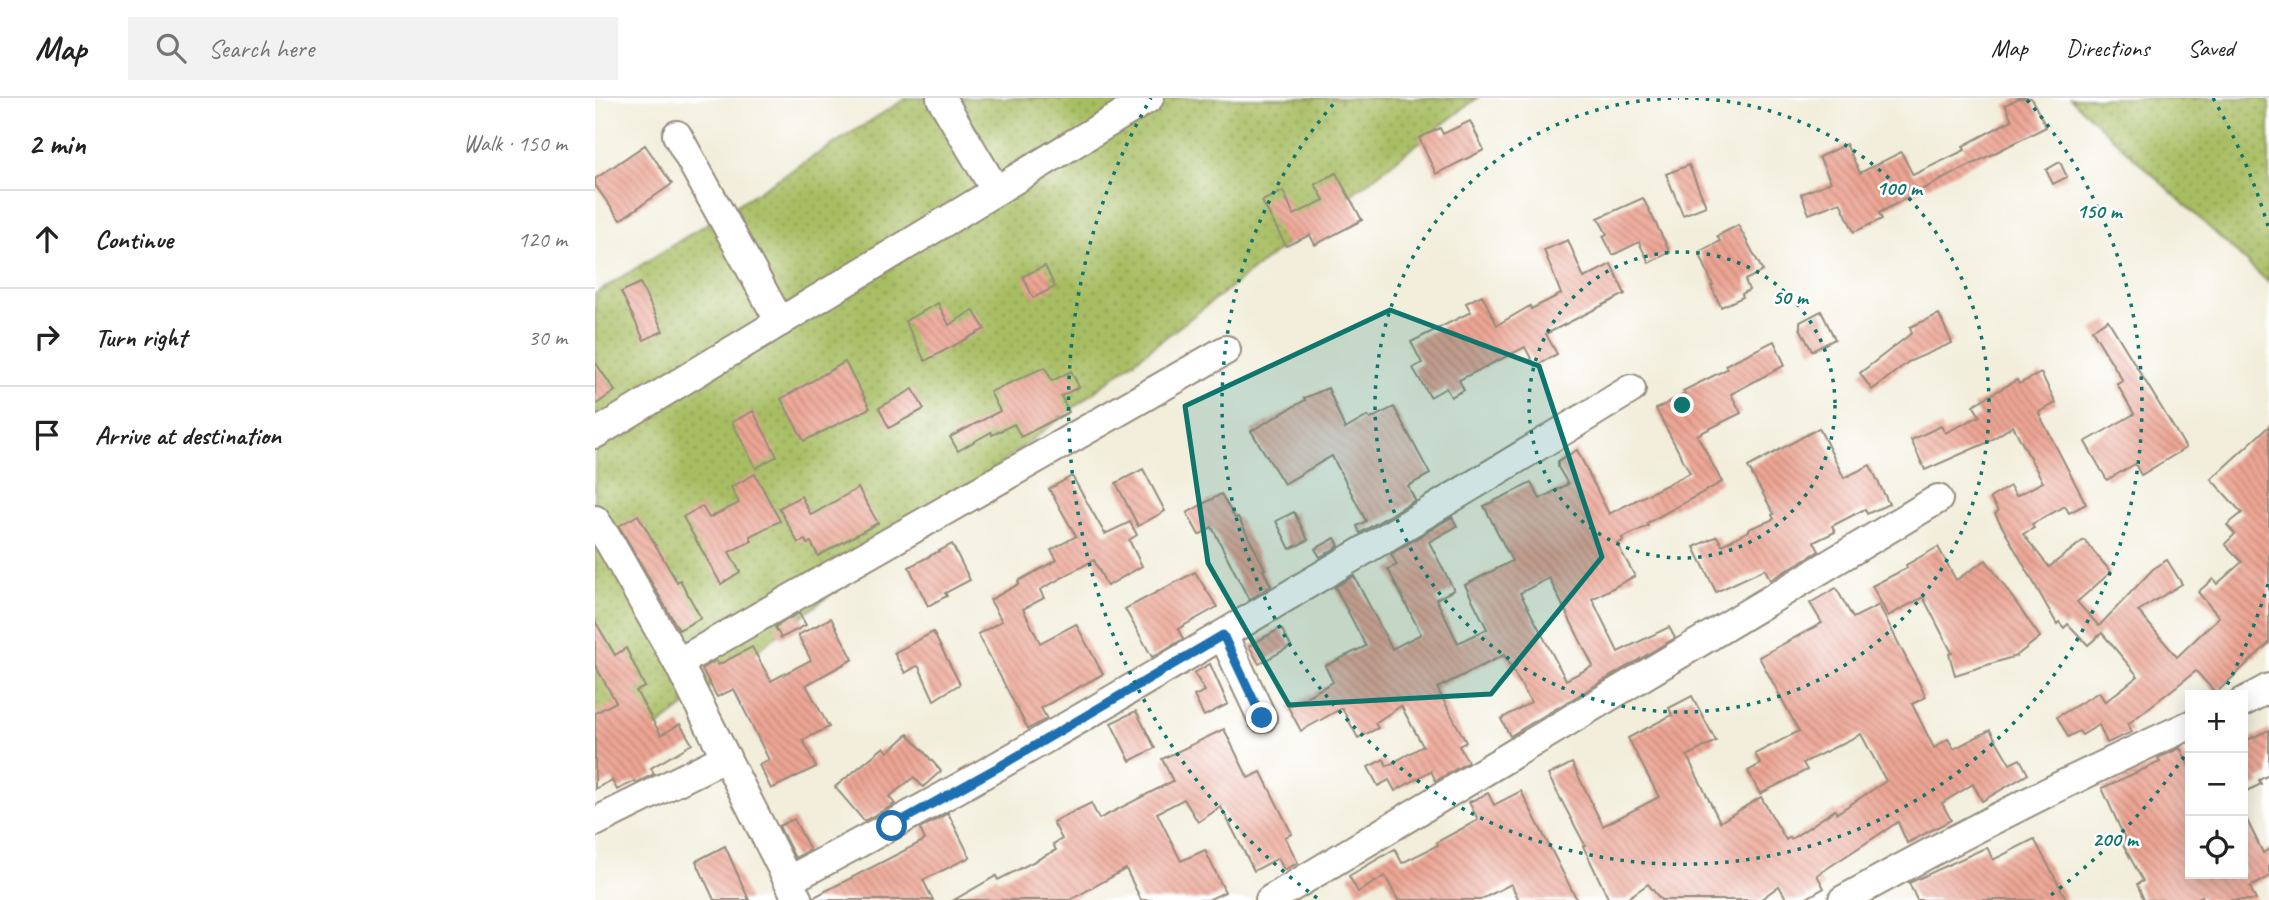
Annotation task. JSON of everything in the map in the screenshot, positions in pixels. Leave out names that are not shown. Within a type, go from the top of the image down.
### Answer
[{"type":"street","points":[[941,98],[996,191]]},
{"type":"street","points":[[595,434],[1149,98]]},
{"type":"street","points":[[677,135],[780,322]]},
{"type":"street","points":[[678,663],[1226,350]]},
{"type":"street","points":[[600,538],[678,663],[794,890],[1631,389]]},
{"type":"street","points":[[1270,900],[1938,499]]},
{"type":"street","points":[[1223,635],[1262,718]]},
{"type":"street","points":[[2248,699],[2269,688]]},
{"type":"street","points":[[1843,900],[1931,850],[2185,727]]},
{"type":"street","points":[[595,822],[726,758]]},
{"type":"highlighted area","points":[[1390,310],[1539,366],[1602,557],[1491,694],[1289,705],[1208,563],[1185,406]]},
{"type":"green space","points":[[907,98],[1477,98],[595,775],[595,294]]},
{"type":"green space","points":[[2070,98],[2269,98],[2269,283]]},
{"type":"building","points":[[2019,98],[2031,98],[2046,127],[1879,213],[1882,219],[1854,232],[1840,202],[1809,214],[1801,194],[1831,182],[1819,157],[1846,144],[1860,173],[1901,152],[1913,175],[1965,150],[1963,146],[2012,120],[2005,105]]},
{"type":"building","points":[[1470,121],[1484,150],[1436,174],[1419,138],[1440,128],[1443,134]]},
{"type":"building","points":[[645,145],[672,184],[620,220],[595,185],[595,179]]},
{"type":"building","points":[[2060,162],[2067,177],[2053,184],[2046,170]]},
{"type":"building","points":[[1689,165],[1706,206],[1683,215],[1666,174]]},
{"type":"building","points":[[1336,173],[1362,220],[1315,245],[1310,235],[1286,246],[1262,201],[1283,191],[1294,215],[1324,200],[1315,184]]},
{"type":"building","points":[[1643,198],[1670,252],[1649,263],[1639,242],[1613,255],[1603,236],[1607,234],[1598,218]]},
{"type":"building","points":[[1738,225],[1763,271],[1745,280],[1749,290],[1742,294],[1743,297],[1721,307],[1699,252],[1720,241],[1717,236]]},
{"type":"building","points":[[1568,240],[1584,278],[1611,264],[1625,294],[1546,334],[1557,354],[1535,366],[1525,347],[1459,380],[1464,390],[1451,397],[1446,388],[1430,397],[1413,368],[1422,363],[1411,342],[1471,312],[1466,303],[1482,295],[1497,325],[1530,306],[1531,309],[1561,294],[1544,250]]},
{"type":"building","points":[[1045,266],[1055,287],[1033,298],[1023,276]]},
{"type":"building","points":[[640,283],[663,331],[644,340],[621,292]]},
{"type":"building","points":[[938,303],[949,325],[973,310],[985,329],[925,361],[905,321]]},
{"type":"building","points":[[1821,311],[1835,339],[1812,351],[1800,328],[1800,322]]},
{"type":"building","points":[[1939,314],[1952,343],[1908,362],[1872,390],[1860,373],[1912,333],[1910,327]]},
{"type":"building","points":[[2108,320],[2186,448],[2141,475],[2135,464],[2107,480],[2085,442],[2134,414],[2117,384],[2123,381],[2092,330]]},
{"type":"building","points":[[1774,341],[1785,365],[1731,394],[1741,413],[1697,435],[1722,482],[1647,523],[1648,526],[1622,538],[1623,541],[1617,544],[1635,576],[1592,599],[1618,652],[1669,627],[1675,638],[1510,736],[1501,719],[1531,702],[1504,655],[1437,688],[1466,742],[1459,746],[1468,762],[1436,781],[1431,771],[1395,791],[1389,780],[1378,786],[1368,767],[1384,759],[1387,766],[1423,746],[1401,706],[1375,723],[1378,728],[1358,738],[1342,708],[1301,731],[1288,707],[1333,682],[1325,666],[1366,646],[1335,587],[1354,576],[1392,649],[1421,634],[1388,569],[1397,565],[1391,554],[1452,517],[1457,526],[1429,542],[1454,590],[1436,599],[1458,643],[1487,629],[1465,585],[1512,561],[1484,506],[1531,483],[1540,499],[1568,484],[1558,467],[1558,461],[1577,450],[1609,514],[1690,473],[1656,409],[1685,394],[1683,391],[1727,369],[1725,365]],"holes":[[[1549,578],[1593,666],[1566,680],[1520,593]]]},
{"type":"building","points":[[595,362],[615,391],[595,405]]},
{"type":"building","points":[[845,362],[870,408],[804,441],[781,399]]},
{"type":"building","points":[[1045,367],[1052,381],[1071,371],[1079,387],[1061,396],[1069,412],[1021,437],[1014,424],[992,435],[991,432],[958,451],[950,437],[1000,411],[990,392]]},
{"type":"building","points":[[2041,373],[2056,403],[2039,412],[2040,416],[2086,504],[2069,513],[2065,506],[2032,524],[2034,528],[2023,534],[2049,567],[2084,540],[2111,572],[2077,602],[2099,626],[2153,569],[2167,560],[2182,584],[2138,611],[2177,657],[2219,617],[2198,592],[2213,579],[2217,584],[2242,562],[2225,544],[2235,534],[2227,525],[2242,513],[2211,479],[2269,426],[2269,643],[2219,690],[2213,690],[2196,671],[2128,724],[2132,732],[2107,743],[2099,725],[2082,735],[2079,731],[2068,737],[2057,717],[2099,692],[2105,702],[2138,676],[2102,633],[2088,645],[2068,624],[2064,628],[2059,622],[2057,624],[1995,514],[1998,511],[1990,498],[2010,486],[2016,496],[2043,482],[2013,426],[1986,443],[1925,470],[1911,440],[1941,426],[1945,433],[1980,416],[1973,405],[2017,380],[2019,384]]},
{"type":"building","points":[[1328,388],[1345,429],[1368,416],[1370,419],[1394,407],[1430,474],[1408,486],[1415,500],[1360,533],[1357,526],[1366,521],[1332,456],[1284,484],[1251,431],[1305,400],[1304,398]]},
{"type":"building","points":[[913,389],[924,409],[889,428],[879,408]]},
{"type":"building","points":[[753,411],[777,456],[756,468],[732,422]]},
{"type":"building","points":[[1819,428],[1844,478],[1870,465],[1889,504],[1867,514],[1865,509],[1832,526],[1835,532],[1814,542],[1819,551],[1770,580],[1765,569],[1716,592],[1694,547],[1717,536],[1722,545],[1749,529],[1774,519],[1774,514],[1748,467]]},
{"type":"building","points":[[1143,469],[1165,511],[1138,526],[1116,483]]},
{"type":"building","points":[[755,474],[780,521],[750,536],[752,541],[729,552],[740,572],[721,584],[683,517],[702,506],[709,518],[739,503],[731,487]]},
{"type":"building","points":[[1072,476],[1105,534],[1130,522],[1137,535],[1129,540],[1142,566],[1107,586],[1094,560],[1040,590],[1044,598],[1023,609],[1040,643],[1076,624],[1103,674],[1041,708],[1047,719],[1028,729],[978,634],[1002,621],[990,600],[1057,560],[1051,550],[1076,536],[1049,489]]},
{"type":"building","points":[[858,488],[878,523],[818,556],[811,542],[807,544],[805,540],[798,543],[779,508],[801,496],[811,515]]},
{"type":"building","points":[[1221,494],[1235,518],[1238,517],[1271,586],[1249,600],[1212,527],[1199,535],[1187,513]]},
{"type":"building","points":[[1294,512],[1308,540],[1290,549],[1276,521]]},
{"type":"building","points":[[638,515],[701,618],[679,630],[619,526]]},
{"type":"building","points":[[1335,538],[1339,546],[1320,557],[1315,549]]},
{"type":"building","points":[[952,544],[970,580],[945,593],[947,596],[928,606],[909,567]]},
{"type":"building","points":[[1938,547],[1956,580],[1986,560],[2040,637],[2016,656],[1955,675],[1949,654],[1952,653],[1923,597],[1888,616],[1872,586],[1907,568],[1906,565]]},
{"type":"building","points":[[1195,572],[1217,607],[1178,629],[1183,639],[1152,657],[1125,609]]},
{"type":"building","points":[[1836,588],[1853,618],[1879,605],[1926,697],[1912,704],[1934,748],[1948,739],[1954,749],[1990,730],[2010,764],[2020,759],[2028,774],[1982,801],[1973,784],[1942,803],[1951,820],[1907,843],[1898,822],[1817,875],[1824,888],[1803,900],[1787,900],[1779,886],[1760,900],[1661,900],[1648,884],[1625,900],[1609,900],[1583,846],[1585,845],[1548,775],[1572,763],[1603,826],[1659,797],[1628,738],[1672,715],[1669,708],[1692,696],[1716,741],[1687,756],[1720,822],[1761,797],[1786,840],[1790,837],[1791,839],[1886,781],[1861,734],[1803,763],[1807,770],[1760,794],[1748,771],[1761,764],[1755,754],[1799,731],[1759,657],[1822,623],[1810,603]]},
{"type":"building","points":[[799,613],[806,625],[781,638],[775,627]]},
{"type":"building","points":[[831,618],[853,659],[806,685],[829,727],[803,740],[816,767],[771,789],[759,765],[769,760],[734,689],[717,697],[702,669],[716,660],[718,665],[752,647],[771,681],[811,660],[798,635]]},
{"type":"building","points":[[595,621],[615,655],[626,648],[645,687],[636,691],[661,735],[680,724],[692,744],[651,768],[654,774],[617,790],[612,780],[595,789],[595,713],[616,702],[595,665]]},
{"type":"building","points":[[1281,628],[1291,646],[1259,664],[1249,646]]},
{"type":"building","points":[[933,632],[960,684],[934,700],[919,667],[905,673],[894,653]]},
{"type":"building","points":[[1210,664],[1228,704],[1204,716],[1194,696],[1205,691],[1194,673]]},
{"type":"building","points":[[1136,711],[1155,748],[1130,761],[1111,723]]},
{"type":"building","points":[[1224,729],[1248,778],[1261,772],[1292,834],[1285,837],[1298,863],[1284,870],[1278,858],[1254,871],[1221,807],[1198,822],[1184,799],[1157,813],[1181,861],[1205,850],[1225,892],[1208,900],[1141,900],[1126,869],[1070,900],[954,900],[996,876],[998,880],[1056,850],[1053,844],[1062,839],[1053,822],[1091,803],[1099,819],[1173,781],[1162,759]]},
{"type":"building","points":[[2269,730],[2269,775],[2259,780],[2261,784],[2248,790],[2248,753],[2248,740]]},
{"type":"building","points":[[908,734],[941,771],[923,787],[914,777],[889,797],[895,804],[864,821],[835,787],[884,747],[888,752]]},
{"type":"building","points":[[2180,748],[2185,758],[2185,879],[2248,879],[2248,822],[2263,853],[2269,849],[2269,877],[2250,887],[2256,900],[2204,900],[2202,896],[2194,900],[2144,900],[2137,884],[2143,881],[2121,841],[2125,839],[2102,788],[2160,762],[2158,758]]},
{"type":"building","points":[[1521,791],[1577,900],[1519,900],[1511,884],[1480,900],[1398,900],[1385,876],[1358,892],[1349,876],[1395,849],[1402,863],[1438,845],[1437,842],[1478,820],[1469,802],[1488,793],[1494,805]]},
{"type":"building","points":[[948,813],[970,857],[923,880],[933,900],[815,900],[814,897],[925,840],[920,829]]},
{"type":"building","points":[[794,819],[810,850],[795,858],[779,826]]},
{"type":"building","points":[[2034,839],[2067,900],[1917,900],[1909,883],[1987,847],[1993,860]]},
{"type":"building","points":[[725,846],[749,900],[714,900],[696,861]]},
{"type":"route","points":[[892,826],[1002,765],[1223,635],[1262,718]]}]
